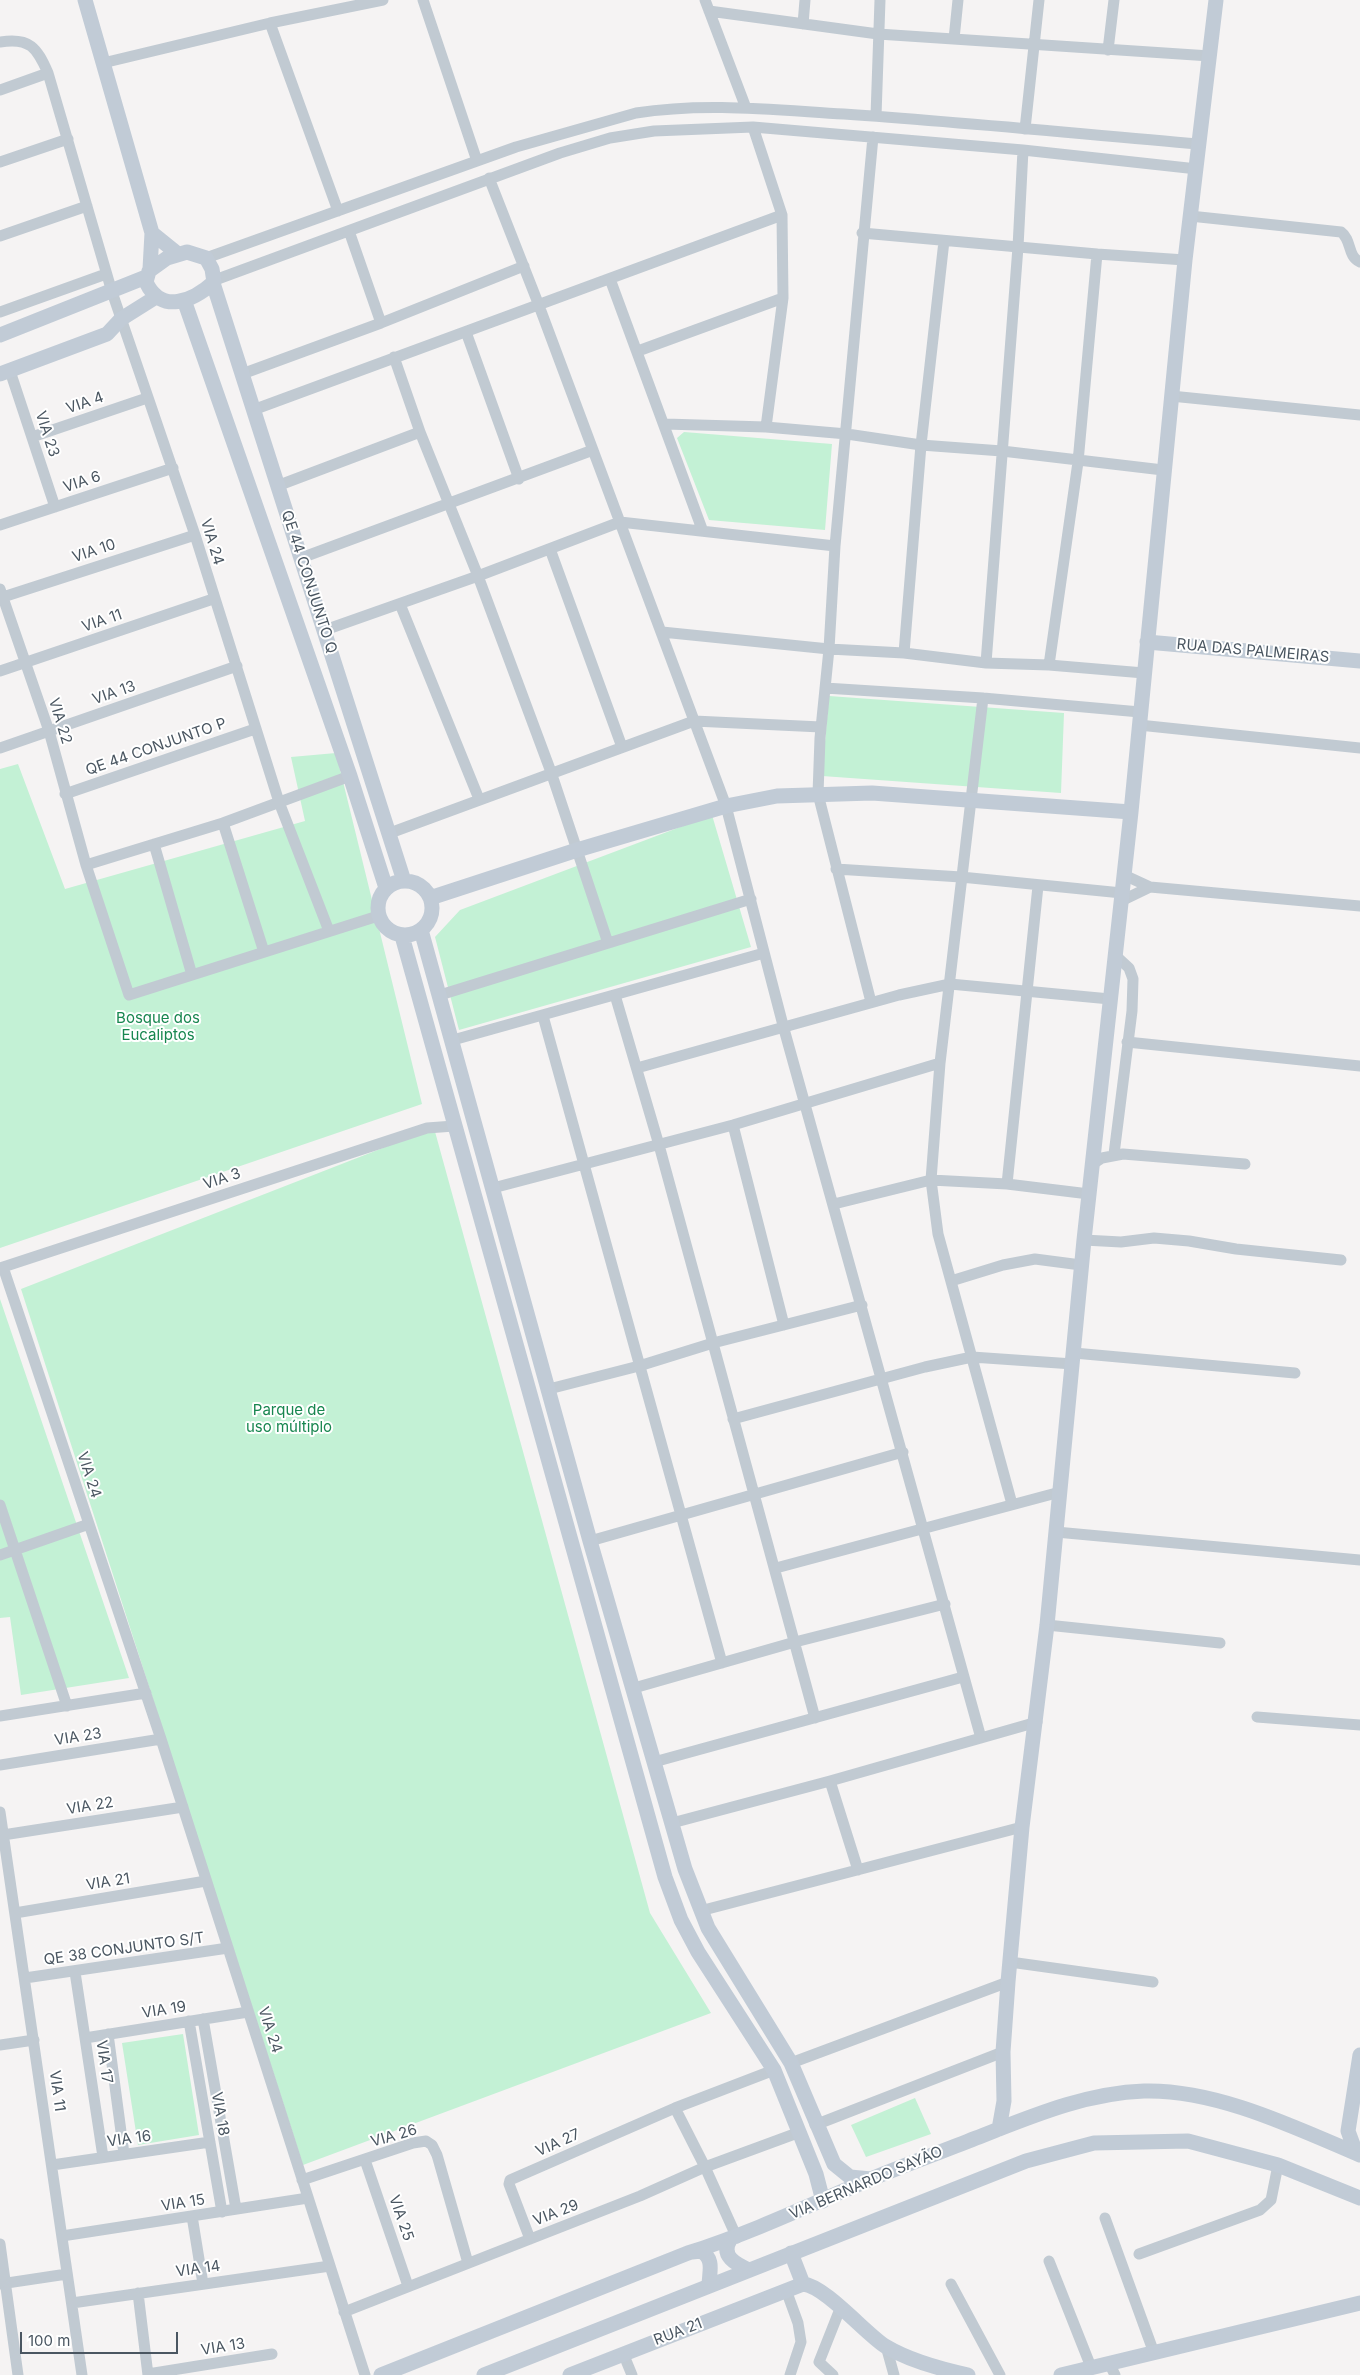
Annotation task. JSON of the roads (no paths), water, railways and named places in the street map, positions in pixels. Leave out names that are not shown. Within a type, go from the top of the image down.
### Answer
[{"type":"street","points":[[85,0],[152,234],[148,286],[156,297],[170,303],[184,300],[214,281],[525,165],[610,138],[678,129],[752,126],[1023,150],[1197,169]]},
{"type":"street","points":[[103,63],[270,23],[383,0]]},
{"type":"street","points":[[423,0],[477,160]]},
{"type":"street","points":[[705,0],[746,108]]},
{"type":"street","points":[[803,24],[805,0]]},
{"type":"street","points":[[876,116],[880,0]]},
{"type":"street","points":[[954,39],[958,0]]},
{"type":"street","points":[[1025,129],[1039,0]]},
{"type":"street","points":[[1108,50],[1114,0]]},
{"type":"street","points":[[999,2129],[1004,2101],[1003,2052],[1022,1828],[1037,1722],[1084,1240],[1140,719],[1163,470],[1185,260],[1216,0]]},
{"type":"street","points":[[709,11],[878,34],[1035,46],[1210,56]]},
{"type":"street","points":[[270,23],[338,211]]},
{"type":"street","name":"VIA 24","points":[[0,42],[18,41],[32,45],[40,55],[48,74],[106,274],[195,535],[279,802],[329,932]]},
{"type":"street","points":[[0,90],[48,74]]},
{"type":"street","points":[[0,334],[112,292],[178,254],[193,253],[206,258],[477,160],[636,113],[678,108],[746,108],[876,116],[1199,144]]},
{"type":"street","points":[[967,145],[974,141],[971,124]]},
{"type":"street","points":[[752,126],[782,215],[783,298],[766,427]]},
{"type":"street","points":[[872,1002],[836,870],[818,794],[821,728],[830,649],[835,546],[862,233],[873,136]]},
{"type":"street","points":[[0,162],[68,139]]},
{"type":"street","points":[[516,147],[518,160],[525,165]]},
{"type":"street","points":[[986,663],[1018,247],[1023,150]]},
{"type":"street","points":[[489,178],[538,303],[726,806],[784,1029],[981,1738]]},
{"type":"street","points":[[0,236],[87,206]]},
{"type":"street","points":[[253,410],[466,332],[538,303],[610,279],[782,215]]},
{"type":"street","points":[[1190,216],[1341,232],[1347,237],[1354,258],[1360,262]]},
{"type":"street","points":[[349,231],[381,323]]},
{"type":"street","points":[[862,233],[1185,260]]},
{"type":"street","points":[[152,234],[178,254]]},
{"type":"street","points":[[904,653],[921,445],[944,241]]},
{"type":"street","points":[[1049,665],[1078,462],[1097,254]]},
{"type":"street","points":[[206,258],[214,281]]},
{"type":"street","points":[[242,374],[381,323],[524,266]]},
{"type":"street","points":[[0,312],[106,274]]},
{"type":"street","points":[[610,279],[665,424],[702,530]]},
{"type":"street","name":"QE 44 CONJUNTO Q","points":[[214,281],[277,486],[325,630],[404,881]]},
{"type":"street","points":[[5,372],[107,334],[121,319],[156,297]]},
{"type":"street","points":[[638,351],[783,298]]},
{"type":"street","name":"QE 44 CONJUNTO Q","points":[[184,300],[350,776],[386,888]]},
{"type":"street","points":[[23,304],[29,323]]},
{"type":"street","points":[[466,332],[520,479]]},
{"type":"street","points":[[394,357],[420,432],[478,576],[551,772],[608,943]]},
{"type":"street","name":"VIA 23","points":[[5,372],[32,437],[55,507]]},
{"type":"street","points":[[1171,396],[1360,415]]},
{"type":"street","name":"VIA 4","points":[[32,437],[147,398]]},
{"type":"street","points":[[665,424],[766,427],[846,434],[921,445],[1002,451],[1078,462],[1163,470]]},
{"type":"street","points":[[277,486],[420,432]]},
{"type":"street","points":[[301,558],[447,503],[520,479],[593,450]]},
{"type":"street","name":"VIA 6","points":[[0,525],[173,468]]},
{"type":"street","points":[[325,630],[478,576],[620,522],[835,546]]},
{"type":"street","name":"VIA 10","points":[[1,593],[195,535]]},
{"type":"street","points":[[550,549],[622,747]]},
{"type":"street","name":"VIA 22","points":[[1,593],[49,731],[86,865],[129,995],[192,975]]},
{"type":"street","name":"VIA 11","points":[[0,672],[214,599]]},
{"type":"street","points":[[400,604],[479,799]]},
{"type":"street","points":[[662,632],[830,649],[904,653],[986,663],[1049,665],[1144,673]]},
{"type":"street","name":"RUA DAS PALMEIRAS","points":[[1147,642],[1360,661]]},
{"type":"street","name":"VIA 13","points":[[0,748],[237,666]]},
{"type":"street","points":[[825,688],[983,698],[1360,748]]},
{"type":"street","points":[[983,698],[940,1063],[931,1180],[938,1234],[1012,1504]]},
{"type":"street","points":[[390,833],[551,772],[694,721],[821,728]]},
{"type":"street","name":"QE 44 CONJUNTO P","points":[[66,794],[256,729]]},
{"type":"street","points":[[86,865],[223,822],[350,776]]},
{"type":"street","points":[[430,898],[577,850],[726,806],[777,796],[872,792],[1130,812]]},
{"type":"street","points":[[223,822],[264,952]]},
{"type":"street","points":[[154,844],[192,975],[378,916]]},
{"type":"street","points":[[836,870],[961,877],[1122,897],[1150,886]]},
{"type":"street","points":[[1124,874],[1150,886],[1360,906]]},
{"type":"street","points":[[404,881],[419,885],[430,898],[431,917],[421,930],[412,935],[402,936],[387,929],[378,916],[378,902],[386,888],[394,883],[404,881]]},
{"type":"street","points":[[1007,1184],[1038,886]]},
{"type":"street","points":[[440,995],[751,898]]},
{"type":"street","points":[[421,930],[453,1040],[590,1541],[672,1823],[700,1911],[738,1978],[791,2063],[815,2125],[834,2164],[850,2177],[871,2179]]},
{"type":"street","points":[[402,936],[665,1878],[681,1920],[774,2070],[816,2174],[823,2201]]},
{"type":"street","points":[[453,1040],[764,952]]},
{"type":"street","points":[[1114,1154],[1132,1011],[1133,979],[1129,968],[1116,956]]},
{"type":"street","points":[[637,1068],[784,1029],[872,1002],[950,984],[1110,999]]},
{"type":"street","points":[[615,995],[659,1145],[733,1419],[776,1568],[815,1718]]},
{"type":"street","points":[[543,1016],[722,1663]]},
{"type":"street","points":[[1127,1042],[1360,1066]]},
{"type":"street","points":[[493,1188],[733,1125],[940,1063]]},
{"type":"street","points":[[733,1125],[784,1325]]},
{"type":"street","name":"VIA 3","points":[[2,1267],[427,1128],[454,1126]]},
{"type":"street","points":[[1093,1164],[1102,1158],[1114,1154],[1244,1164]]},
{"type":"street","points":[[834,1204],[931,1180],[1007,1184],[1089,1194]]},
{"type":"street","points":[[1084,1240],[1121,1242],[1154,1238],[1188,1240],[1236,1249],[1341,1260]]},
{"type":"street","points":[[951,1281],[1003,1265],[1035,1259],[1082,1265]]},
{"type":"street","name":"VIA 24","points":[[2,1267],[146,1693],[364,2375]]},
{"type":"street","points":[[501,1288],[518,1283]]},
{"type":"street","points":[[549,1389],[639,1366],[713,1343],[862,1305]]},
{"type":"street","points":[[733,1419],[972,1357],[1073,1358],[1294,1373]]},
{"type":"street","points":[[590,1541],[682,1513],[903,1452]]},
{"type":"street","points":[[776,1568],[1060,1492]]},
{"type":"street","points":[[0,1505],[67,1706]]},
{"type":"street","points":[[0,1555],[89,1524]]},
{"type":"street","points":[[1056,1532],[1360,1560]]},
{"type":"street","points":[[634,1688],[795,1642],[945,1604]]},
{"type":"street","points":[[1047,1625],[1220,1643]]},
{"type":"street","points":[[654,1762],[963,1677]]},
{"type":"street","points":[[0,1716],[146,1693]]},
{"type":"street","points":[[1257,1717],[1360,1725]]},
{"type":"street","points":[[672,1823],[830,1781],[1037,1722]]},
{"type":"street","name":"VIA 23","points":[[0,1765],[161,1739]]},
{"type":"street","points":[[830,1781],[858,1870]]},
{"type":"street","name":"VIA 22","points":[[3,1835],[183,1807]]},
{"type":"street","name":"VIA 11","points":[[0,1812],[82,2375]]},
{"type":"street","points":[[700,1911],[1022,1828]]},
{"type":"street","name":"VIA 21","points":[[15,1913],[206,1881]]},
{"type":"street","name":"QE 38 CONJUNTO S/T","points":[[25,1978],[76,1972],[228,1948]]},
{"type":"street","points":[[1010,1962],[1153,1982]]},
{"type":"street","name":"VIA 17","points":[[76,1972],[103,2157]]},
{"type":"street","points":[[723,1990],[732,1986],[738,1978]]},
{"type":"street","points":[[791,2063],[1008,1982]]},
{"type":"street","points":[[732,2004],[748,1993]]},
{"type":"street","name":"VIA 19","points":[[85,2038],[248,2012]]},
{"type":"street","name":"VIA 18","points":[[203,2019],[236,2210]]},
{"type":"street","name":"VIA 18","points":[[189,2021],[222,2212]]},
{"type":"street","name":"VIA 17","points":[[108,2034],[124,2154]]},
{"type":"street","points":[[0,2045],[34,2040]]},
{"type":"street","points":[[815,2125],[1003,2052]]},
{"type":"street","points":[[1358,2154],[1348,2132],[1360,2055]]},
{"type":"street","name":"VIA 27","points":[[530,2239],[509,2184],[510,2180],[675,2108],[774,2070]]},
{"type":"street","name":"VIA BERNARDO SAYÃO","points":[[381,2375],[688,2253],[734,2239],[871,2179],[999,2129],[1048,2110],[1097,2097],[1144,2091],[1188,2095],[1234,2104],[1358,2154]]},
{"type":"street","points":[[1004,2101],[1018,2122]]},
{"type":"street","points":[[675,2108],[705,2167],[734,2239],[726,2250],[729,2257],[733,2262],[748,2270]]},
{"type":"street","points":[[705,2167],[800,2132]]},
{"type":"street","points":[[1336,2145],[1348,2132]]},
{"type":"street","name":"VIA 26","points":[[302,2180],[426,2141],[432,2145],[437,2155],[468,2263]]},
{"type":"street","points":[[484,2375],[1026,2161],[1094,2143],[1188,2141],[1278,2165],[1360,2198]]},
{"type":"street","name":"VIA 16","points":[[52,2165],[210,2142]]},
{"type":"street","name":"VIA 25","points":[[366,2160],[408,2286]]},
{"type":"street","points":[[1139,2254],[1260,2210],[1271,2200],[1278,2165]]},
{"type":"street","name":"VIA 29","points":[[344,2312],[640,2196],[705,2167]]},
{"type":"street","name":"VIA 15","points":[[62,2236],[308,2198]]},
{"type":"street","points":[[192,2216],[203,2284]]},
{"type":"street","points":[[1105,2218],[1154,2353]]},
{"type":"street","points":[[0,2244],[3,2284],[18,2375]]},
{"type":"street","points":[[688,2253],[697,2250],[707,2256],[711,2267],[709,2286]]},
{"type":"street","points":[[791,2253],[803,2284],[818,2288],[840,2309],[886,2346],[916,2361],[968,2375]]},
{"type":"street","points":[[1049,2261],[1091,2368]]},
{"type":"street","name":"VIA 14","points":[[72,2303],[330,2266]]},
{"type":"street","points":[[3,2284],[67,2274]]},
{"type":"street","name":"RUA 21","points":[[570,2375],[803,2284]]},
{"type":"street","points":[[951,2284],[1000,2375]]},
{"type":"street","points":[[786,2290],[798,2323],[801,2342],[790,2375]]},
{"type":"street","points":[[138,2293],[148,2374]]},
{"type":"street","points":[[1065,2374],[1091,2368],[1112,2369],[1154,2353],[1360,2303]]},
{"type":"street","points":[[833,2375],[819,2362],[840,2309]]},
{"type":"street","points":[[886,2346],[894,2375]]},
{"type":"street","points":[[623,2353],[632,2375]]},
{"type":"street","name":"VIA 13","points":[[148,2374],[272,2354]]},
{"type":"park label","name":"Bosque dos Eucaliptos","points":[[158,1026]]},
{"type":"park label","name":"Parque de uso múltiplo","points":[[289,1418]]}]
